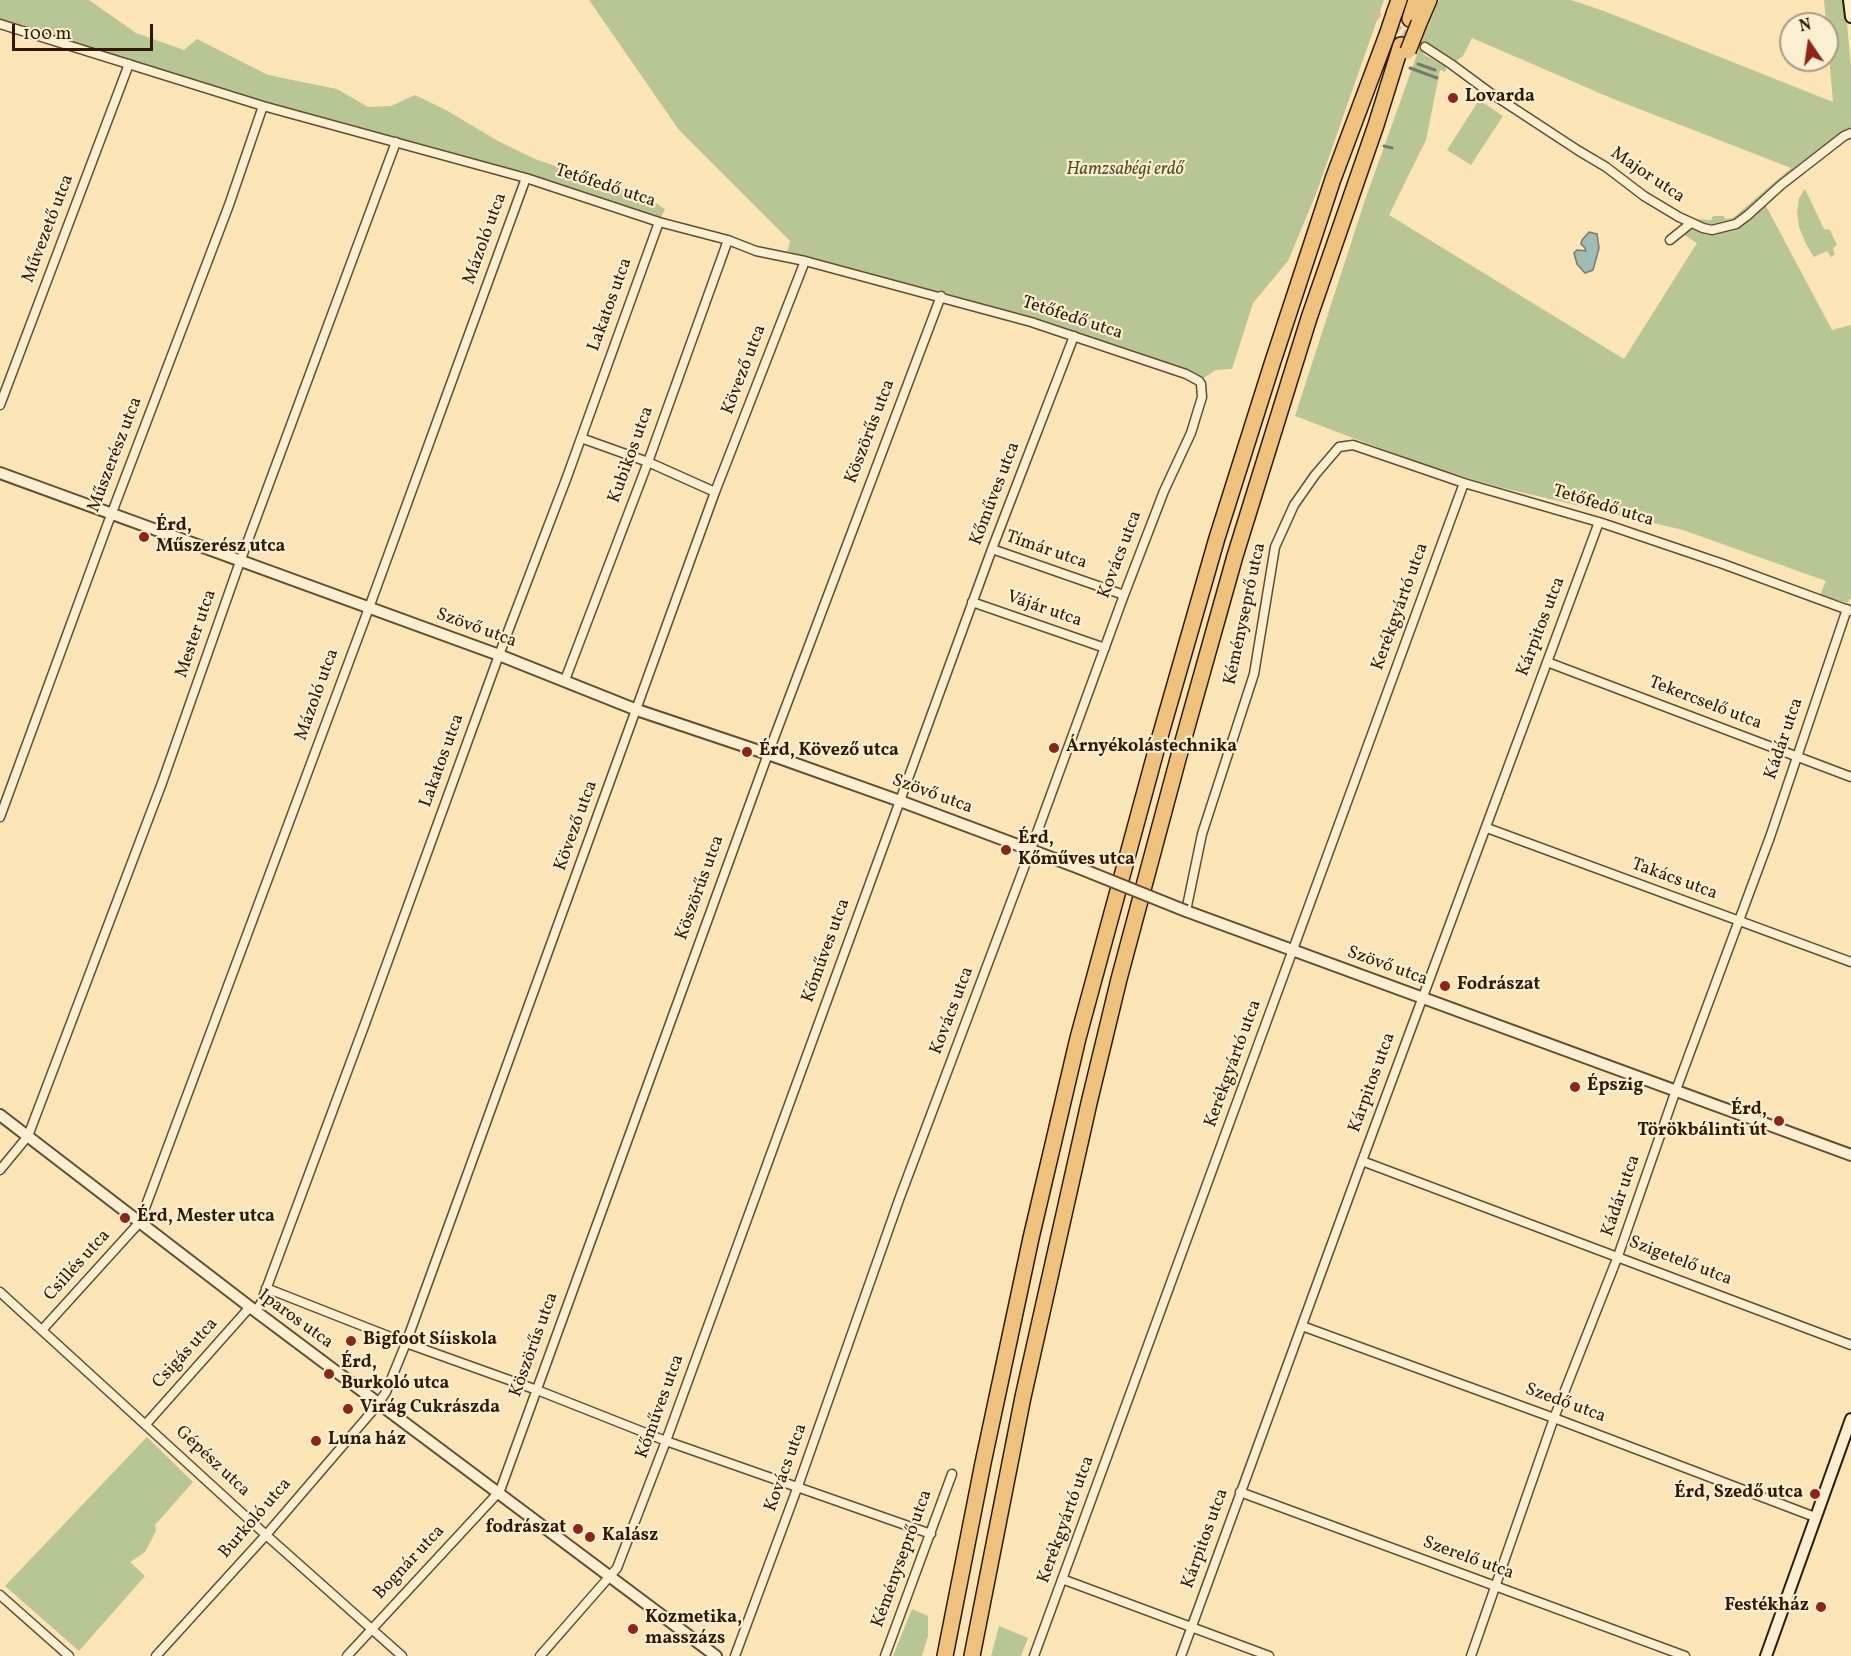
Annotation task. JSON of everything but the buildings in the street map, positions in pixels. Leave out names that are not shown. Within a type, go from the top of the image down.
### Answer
[{"type":"highway","points":[[972,1656],[1025,1386],[1086,1114],[1119,979],[1175,770],[1240,540],[1309,318],[1405,48],[1414,21],[1416,0]]},
{"type":"highway","points":[[1414,21],[1429,0]]},
{"type":"highway","points":[[945,1656],[985,1452],[1033,1227],[1078,1038],[1157,747],[1217,538],[1270,372],[1333,178],[1397,7]]},
{"type":"street","points":[[1849,0],[1851,17]]},
{"type":"street","name":"Tetőfedő utca","points":[[0,26],[263,106],[526,178],[659,222],[728,240],[756,251],[805,261],[941,296],[1074,336],[1186,374],[1199,381]]},
{"type":"street","name":"Major utca","points":[[1425,47],[1489,92],[1606,167],[1644,196],[1691,223],[1712,230],[1736,224],[1781,185],[1851,133]]},
{"type":"street","name":"Művezető utca","points":[[0,405],[129,64]]},
{"type":"street","name":"Műszerész utca","points":[[0,817],[111,514],[229,205],[263,106]]},
{"type":"street","name":"Mester utca","points":[[0,1170],[28,1136],[162,783],[240,562],[396,142]]},
{"type":"street","name":"Mázoló utca","points":[[139,1223],[369,608],[526,178]]},
{"type":"street","name":"Lakatos utca","points":[[253,1309],[266,1288],[366,1021],[659,222]]},
{"type":"street","points":[[1670,240],[1691,223]]},
{"type":"street","name":"Kubikos utca","points":[[565,680],[648,462],[728,240]]},
{"type":"street","name":"Kövező utca","points":[[379,1402],[386,1392],[406,1343],[715,492],[805,261]]},
{"type":"street","name":"Köszörűs utca","points":[[498,1493],[768,754],[941,296]]},
{"type":"street","name":"Kőműves utca","points":[[540,1656],[617,1568],[666,1441],[972,602],[1074,336]]},
{"type":"street","name":"Kovács utca","points":[[735,1656],[900,1197],[1124,595],[1164,491],[1191,433],[1202,397],[1203,390],[1199,381]]},
{"type":"street","points":[[581,438],[648,462],[715,492]]},
{"type":"street","name":"Tetőfedő utca","points":[[1343,445],[1353,444],[1464,483],[1599,522],[1849,610]]},
{"type":"street","name":"Kéményseprő utca","points":[[1186,911],[1202,834],[1254,674],[1275,547],[1294,505],[1335,449],[1343,445]]},
{"type":"street","name":"Szövő utca","points":[[0,473],[499,655],[637,710],[768,754],[1031,849],[1186,911],[1851,1155]]},
{"type":"street","name":"Kerékgyártó utca","points":[[1034,1656],[1464,483]]},
{"type":"street","name":"Kárpitos utca","points":[[1181,1656],[1599,522]]},
{"type":"street","name":"Tímár utca","points":[[992,549],[1124,595]]},
{"type":"street","name":"Vájár utca","points":[[972,602],[1105,648]]},
{"type":"street","name":"Kádár utca","points":[[1471,1656],[1554,1418],[1618,1256],[1849,610]]},
{"type":"street","name":"Tekercselő utca","points":[[1547,662],[1851,777]]},
{"type":"street","name":"Takács utca","points":[[1486,828],[1851,963]]},
{"type":"street","name":"Iparos utca","points":[[0,1115],[139,1223],[716,1656]]},
{"type":"street","name":"Szigetelő utca","points":[[1362,1161],[1851,1345]]},
{"type":"street","name":"Csillés utca","points":[[42,1330],[139,1223]]},
{"type":"street","points":[[266,1288],[666,1441],[931,1534]]},
{"type":"street","name":"Gépész utca","points":[[0,1292],[402,1656]]},
{"type":"street","name":"Csigás utca","points":[[146,1424],[253,1309]]},
{"type":"street","name":"Szedő utca","points":[[1302,1326],[1815,1516]]},
{"type":"street","name":"Burkoló utca","points":[[156,1656],[266,1535],[379,1402]]},
{"type":"street","points":[[1766,1656],[1851,1419]]},
{"type":"street","name":"Kéményseprő utca","points":[[885,1656],[952,1474]]},
{"type":"street","name":"Szerelő utca","points":[[1240,1492],[1685,1656]]},
{"type":"street","name":"Bognár utca","points":[[347,1656],[498,1493]]},
{"type":"street","points":[[1062,1579],[1269,1656]]},
{"type":"street","points":[[0,1595],[69,1656]]},
{"type":"green space","points":[[0,0],[89,0],[136,33],[184,50],[197,39],[268,75],[337,89],[368,107],[391,106],[415,95],[535,159],[645,196],[665,209],[659,222],[0,24]]},
{"type":"green space","name":"Hamzsabégi erdő","points":[[589,0],[1384,0],[1316,194],[1288,261],[1253,303],[1232,369],[1216,370],[1199,381],[1074,336],[786,257],[790,241],[679,130]]},
{"type":"green space","points":[[1439,0],[1571,0],[1833,102],[1830,72],[1839,72],[1839,12],[1825,12],[1824,0],[1845,0],[1851,68],[1851,128],[1739,219],[1728,224],[1711,226],[1696,219],[1711,220],[1713,216],[1733,218],[1791,168],[1611,98],[1472,38],[1463,56],[1456,61],[1428,43],[1423,54],[1447,67],[1445,72],[1440,70],[1426,140],[1389,215],[1624,359],[1697,243],[1684,235],[1684,232],[1694,229],[1715,234],[1736,226],[1765,204],[1832,330],[1851,325],[1851,598],[1847,603],[1820,595],[1826,581],[1683,530],[1503,488],[1430,467],[1295,416],[1364,203],[1424,35]]},
{"type":"green space","points":[[1479,100],[1503,116],[1471,165],[1447,150]]},
{"type":"green space","points":[[1805,189],[1824,229],[1830,230],[1837,245],[1833,248],[1835,254],[1831,257],[1827,251],[1814,257],[1799,227],[1797,212],[1799,198]]},
{"type":"green space","points":[[147,1437],[193,1482],[155,1525],[156,1531],[145,1552],[130,1562],[145,1576],[79,1651],[5,1586]]},
{"type":"green space","points":[[912,1609],[928,1616],[928,1636],[922,1656],[893,1656]]},
{"type":"green space","points":[[999,1626],[1028,1638],[1021,1656],[991,1656]]},
{"type":"water","points":[[1589,232],[1597,234],[1599,248],[1593,270],[1585,273],[1577,264],[1574,253],[1577,250],[1586,251],[1581,244]]},
{"type":"waterway","points":[[1418,64],[1435,70]]},
{"type":"waterway","points":[[1410,68],[1437,78]]},
{"type":"waterway","points":[[1384,146],[1392,148]]},
{"type":"tunnel","points":[[1373,13],[1425,47]]},
{"type":"place","name":"Lovarda","points":[[1453,98]]},
{"type":"place","name":"Érd, Műszerész utca","points":[[144,537]]},
{"type":"place","name":"Árnyékolástechnika","points":[[1054,748]]},
{"type":"place","name":"Érd, Kövező utca","points":[[747,752]]},
{"type":"place","name":"Érd, Kőműves utca","points":[[1006,850]]},
{"type":"place","name":"Fodrászat","points":[[1445,986]]},
{"type":"place","name":"Épszig","points":[[1575,1087]]},
{"type":"place","name":"Érd, Törökbálinti út","points":[[1779,1121]]},
{"type":"place","name":"Érd, Mester utca","points":[[125,1218]]},
{"type":"place","name":"Bigfoot Síiskola","points":[[351,1341]]},
{"type":"place","name":"Érd, Burkoló utca","points":[[329,1374]]},
{"type":"place","name":"Virág Cukrászda","points":[[348,1409]]},
{"type":"place","name":"Luna ház","points":[[316,1441]]},
{"type":"place","name":"Érd, Szedő utca","points":[[1815,1494]]},
{"type":"place","name":"fodrászat","points":[[578,1529]]},
{"type":"place","name":"Kalász","points":[[590,1537]]},
{"type":"place","name":"Festékház","points":[[1821,1607]]},
{"type":"place","name":"Kozmetika, masszázs","points":[[633,1629]]}]
